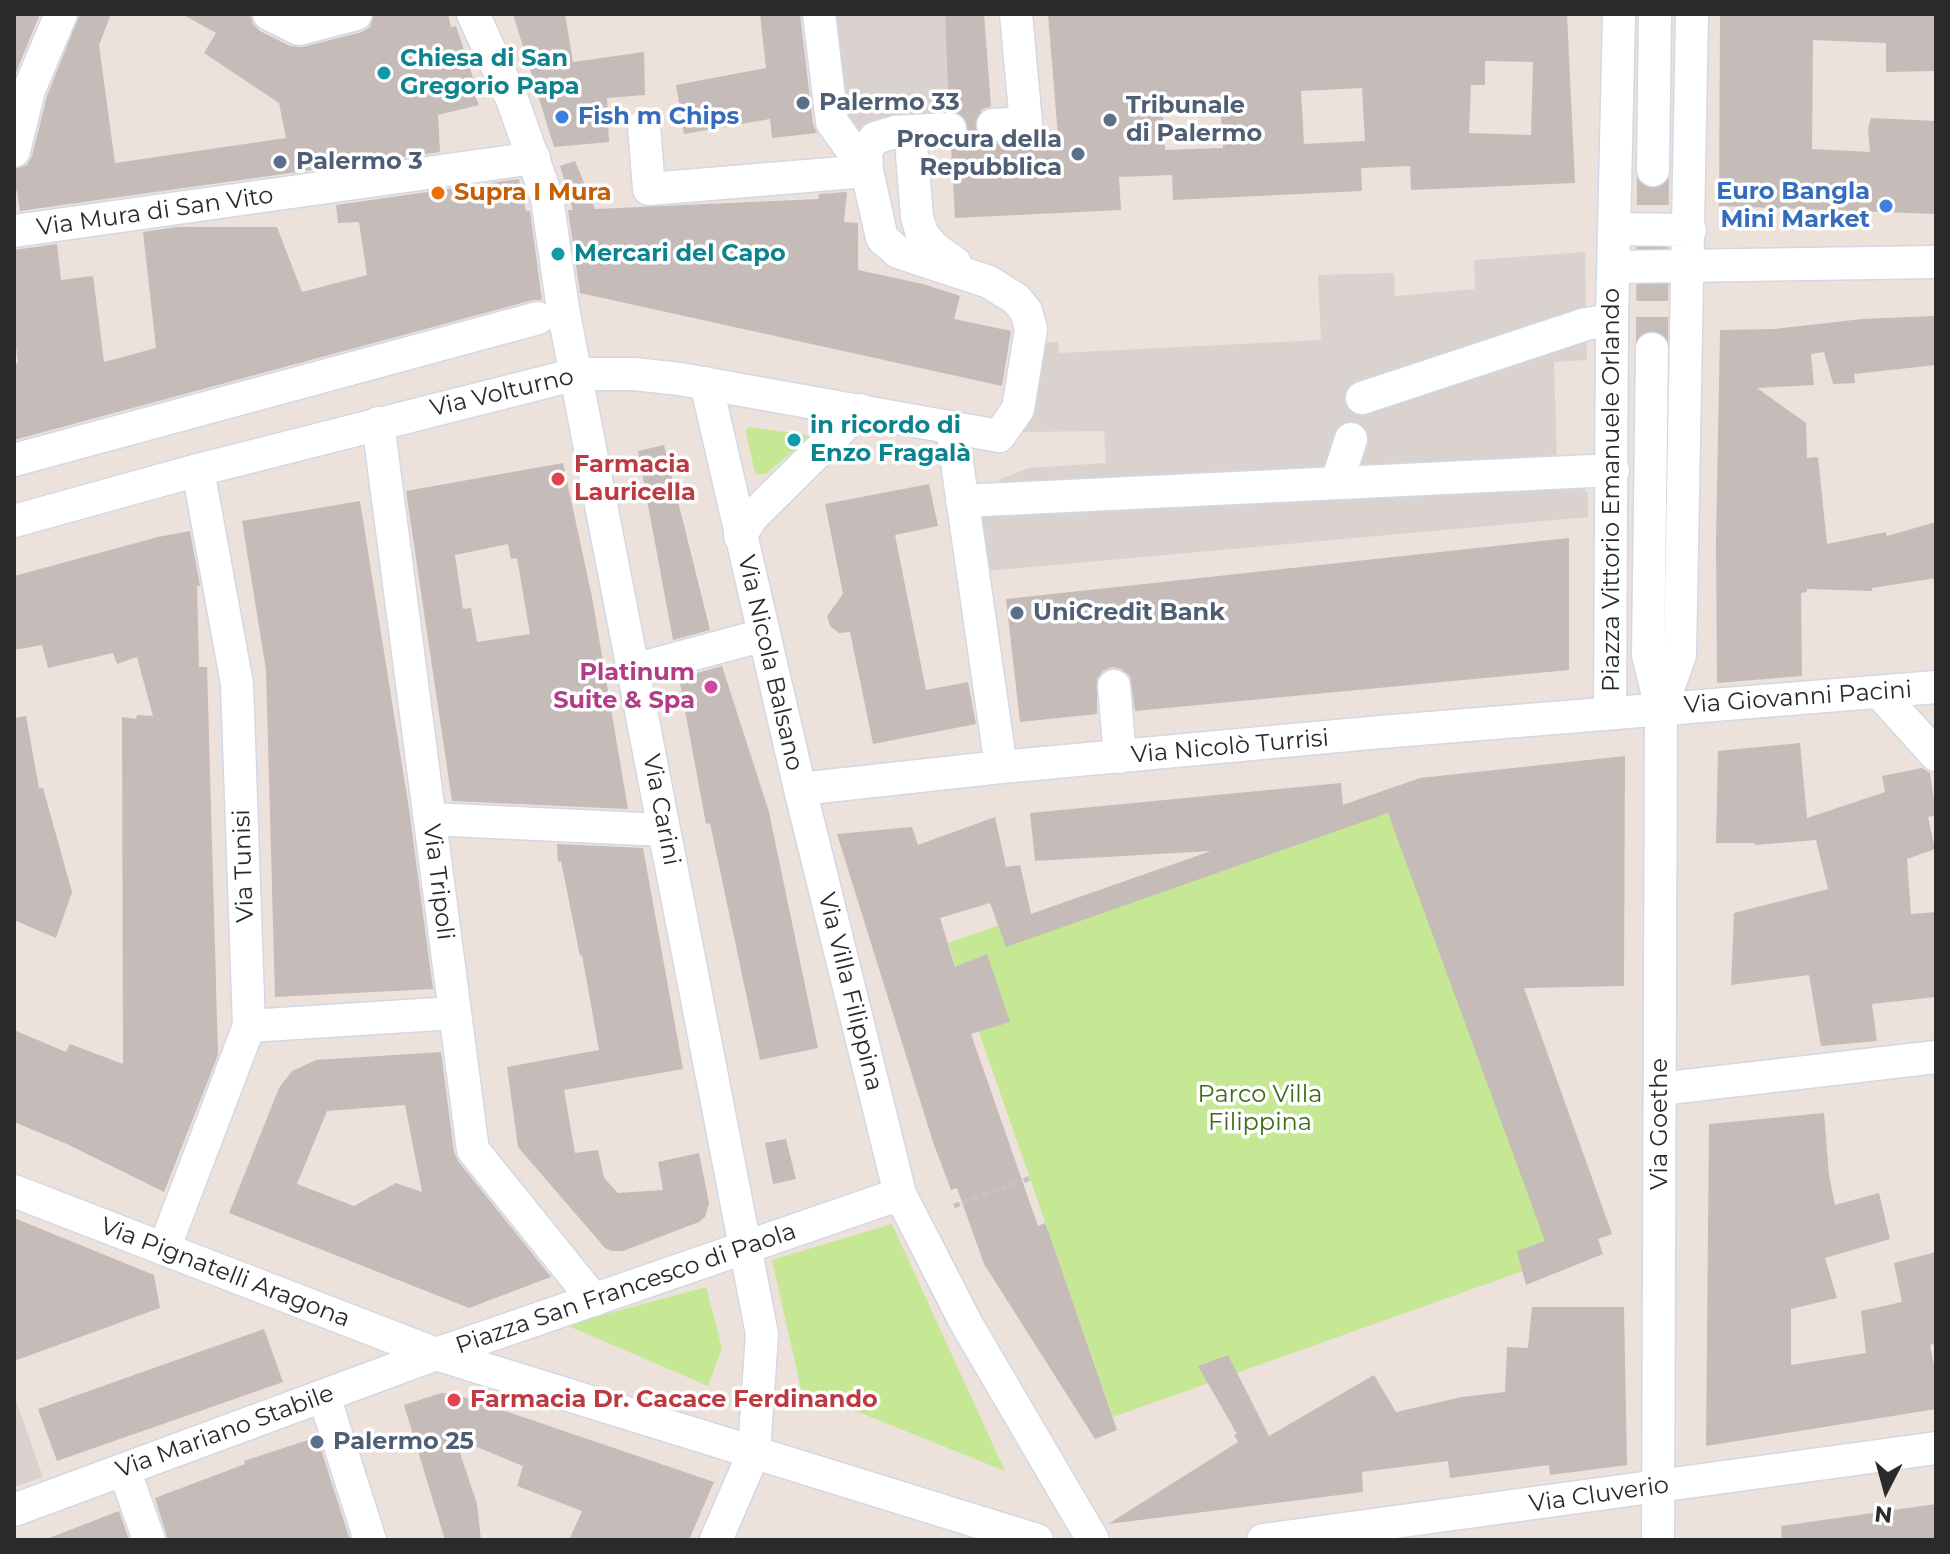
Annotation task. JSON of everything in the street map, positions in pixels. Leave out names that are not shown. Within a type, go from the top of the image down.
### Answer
[{"type":"street","points":[[14,151],[29,90],[61,14]]},
{"type":"street","points":[[269,14],[299,29],[356,14]]},
{"type":"street","name":"Via Carini","points":[[473,14],[512,99],[547,198],[563,309],[762,1334],[754,1452],[716,1540]]},
{"type":"street","points":[[819,14],[832,122],[867,171]]},
{"type":"street","points":[[993,125],[1026,123],[1016,14]]},
{"type":"street","name":"Piazza Vittorio Emanuele Orlando","points":[[1610,712],[1612,320],[1619,14]]},
{"type":"street","points":[[1653,170],[1655,14]]},
{"type":"street","points":[[1661,708],[1680,655],[1692,14]]},
{"type":"street","points":[[644,126],[649,189],[867,171]]},
{"type":"street","points":[[950,129],[895,132],[875,138],[866,150],[867,171],[879,232],[886,244],[898,252],[974,276]]},
{"type":"street","points":[[912,155],[917,217],[922,234],[934,248],[974,276]]},
{"type":"street","name":"Via Mura di San Vito","points":[[14,231],[534,158]]},
{"type":"street","points":[[1615,229],[1690,230]]},
{"type":"street","points":[[1614,267],[1936,262]]},
{"type":"street","name":"Via Volturno","points":[[14,521],[378,423],[577,374],[653,375],[999,436],[1018,409],[1031,329],[1026,311],[1016,299],[974,276]]},
{"type":"street","points":[[14,460],[538,318]]},
{"type":"street","points":[[1362,398],[1586,324],[1612,320]]},
{"type":"street","name":"Piazza Vittorio Emanuele Orlando","points":[[1652,349],[1648,655],[1661,708]]},
{"type":"street","name":"Via Nicola Balsano","points":[[706,383],[800,789]]},
{"type":"street","name":"Via Nicola Balsano","points":[[740,536],[752,517],[860,410]]},
{"type":"street","name":"Via Tripoli","points":[[378,423],[473,1150],[594,1300]]},
{"type":"street","points":[[952,428],[1001,767]]},
{"type":"street","points":[[1337,482],[1351,439]]},
{"type":"street","name":"Via Tunisi","points":[[164,1249],[249,1026],[237,684],[198,470]]},
{"type":"street","points":[[962,501],[1613,470]]},
{"type":"street","points":[[634,670],[764,635]]},
{"type":"street","points":[[1114,686],[1120,757]]},
{"type":"street","name":"Via Giovanni Pacini","points":[[1661,708],[1936,687]]},
{"type":"street","points":[[1879,692],[1936,755]]},
{"type":"street","name":"Via Nicolò Turrisi","points":[[800,789],[1001,767],[1661,708]]},
{"type":"street","name":"Via Goethe","points":[[1658,1540],[1661,708]]},
{"type":"street","name":"Via Villa Filippina","points":[[800,789],[900,1194]]},
{"type":"street","points":[[430,819],[664,830]]},
{"type":"street","points":[[249,1026],[454,1013]]},
{"type":"street","points":[[1660,1089],[1936,1057]]},
{"type":"street","name":"Via Pignatelli Aragona","points":[[14,1191],[436,1354]]},
{"type":"street","points":[[900,1194],[966,1323],[1093,1540]]},
{"type":"street","name":"Piazza San Francesco di Paola","points":[[436,1354],[900,1194]]},
{"type":"street","name":"Piazza San Francesco di Paola","points":[[436,1354],[1037,1540]]},
{"type":"street","name":"Via Mariano Stabile","points":[[14,1510],[436,1354]]},
{"type":"street","points":[[324,1396],[370,1540]]},
{"type":"street","name":"Via Cluverio","points":[[1263,1540],[1936,1448]]},
{"type":"street","points":[[124,1469],[149,1540]]},
{"type":"path","points":[[954,1206],[1016,1183]]},
{"type":"green space","points":[[748,427],[810,437],[767,473],[759,475],[755,473],[746,432]]},
{"type":"green space","name":"Parco Villa Filippina","points":[[1400,785],[1568,1255],[1113,1417],[948,943]]},
{"type":"green space","points":[[892,1224],[1005,1471],[801,1389],[772,1260]]},
{"type":"green space","points":[[706,1287],[722,1348],[708,1386],[566,1325]]},
{"type":"shaded area","points":[[829,14],[945,14],[950,114],[860,135],[845,125]]},
{"type":"shaded area","points":[[1585,252],[1587,360],[1554,362],[1557,461],[1588,493],[1588,517],[987,571],[981,515],[993,487],[1001,479],[1029,468],[1106,463],[1104,431],[1021,432],[1032,420],[1043,342],[1058,342],[1059,353],[1321,340],[1318,275],[1394,273],[1395,296],[1475,289],[1474,260]]},
{"type":"shaded area","points":[[14,1395],[43,1477],[14,1487]]},
{"type":"building","points":[[14,14],[40,14],[14,77]]},
{"type":"building","points":[[80,14],[111,14],[99,45],[115,163],[286,138],[279,103],[204,53],[216,33],[182,14],[250,14],[253,24],[260,31],[290,46],[303,47],[362,32],[370,27],[374,14],[448,14],[451,27],[456,26],[475,84],[470,85],[479,105],[438,115],[440,152],[20,211],[17,191],[14,191],[14,169],[27,165],[32,156],[47,96]]},
{"type":"building","points":[[513,14],[565,14],[573,62],[644,52],[645,95],[607,98],[609,142],[554,147]]},
{"type":"building","points":[[760,14],[800,14],[813,124],[817,133],[772,138],[770,119],[684,134],[676,85],[766,68]]},
{"type":"building","name":"Tribunale di Palermo","points":[[945,14],[984,14],[991,106],[976,116],[974,127],[984,142],[994,144],[1058,137],[1048,14],[1567,14],[1575,183],[1411,190],[1410,166],[1361,168],[1362,191],[1173,200],[1172,175],[1119,177],[1121,210],[955,218],[951,148],[961,144],[969,129],[965,118],[949,110]],"holes":[[[1485,61],[1533,62],[1531,135],[1469,133],[1471,85],[1485,85]],[[1362,88],[1365,141],[1304,144],[1301,91]],[[1220,96],[1223,148],[1165,150],[1162,99]]]},
{"type":"building","points":[[1720,14],[1936,14],[1936,71],[1886,72],[1886,43],[1813,40],[1812,149],[1870,152],[1868,129],[1871,118],[1936,121],[1936,214],[1719,206]]},
{"type":"building","points":[[575,161],[595,209],[818,199],[819,194],[847,192],[844,222],[858,223],[858,270],[923,284],[960,296],[954,319],[1011,331],[1002,386],[580,293],[568,210],[573,210],[560,166]]},
{"type":"building","points":[[519,179],[526,211],[530,211],[542,300],[14,440],[14,364],[18,363],[14,331],[14,250],[57,244],[61,280],[93,276],[104,362],[156,348],[143,232],[177,227],[277,227],[302,292],[367,275],[359,222],[338,223],[336,205]]},
{"type":"building","points":[[1936,316],[1936,365],[1854,374],[1855,383],[1833,384],[1824,352],[1811,354],[1814,385],[1757,388],[1806,423],[1807,458],[1818,457],[1827,544],[1886,532],[1887,536],[1936,522],[1936,578],[1872,588],[1872,591],[1807,589],[1807,592],[1801,593],[1802,676],[1717,683],[1720,330],[1774,329],[1862,319]]},
{"type":"building","points":[[664,445],[710,630],[673,640],[638,451]]},
{"type":"building","points":[[563,463],[592,597],[628,809],[452,801],[406,491]],"holes":[[[508,544],[511,559],[517,558],[530,634],[477,642],[471,608],[463,609],[455,555]]]},
{"type":"building","points":[[929,484],[938,526],[895,535],[926,690],[968,682],[976,724],[873,744],[850,632],[839,633],[830,626],[827,616],[843,594],[825,504]]},
{"type":"building","points":[[360,501],[409,809],[433,989],[275,997],[266,670],[242,521]]},
{"type":"building","points":[[190,531],[200,586],[197,586],[199,667],[207,667],[218,1055],[164,1192],[69,1145],[14,1122],[14,1030],[66,1052],[70,1044],[123,1064],[122,717],[136,719],[137,715],[153,716],[137,657],[117,664],[113,653],[48,668],[42,645],[14,650],[14,576]]},
{"type":"building","points":[[1569,538],[1569,670],[1135,711],[1130,676],[1112,667],[1103,671],[1097,679],[1097,714],[1020,722],[1006,599]]},
{"type":"building","points":[[722,666],[769,812],[818,1048],[760,1060],[710,823],[706,824],[679,678]]},
{"type":"building","points":[[26,716],[39,788],[43,788],[72,892],[56,938],[14,920],[14,718]]},
{"type":"building","points":[[1800,743],[1807,818],[1885,792],[1882,776],[1922,768],[1930,773],[1936,815],[1928,817],[1935,849],[1907,859],[1911,914],[1936,912],[1936,997],[1872,1004],[1877,1041],[1821,1046],[1809,975],[1731,985],[1734,913],[1828,889],[1816,840],[1755,845],[1716,843],[1718,751]]},
{"type":"building","points":[[1625,756],[1624,986],[1524,988],[1612,1234],[1598,1239],[1603,1254],[1526,1285],[1517,1251],[1545,1241],[1388,813],[1006,947],[990,903],[940,918],[955,967],[987,954],[1010,1022],[971,1034],[1038,1226],[1045,1223],[1050,1236],[1117,1430],[1095,1439],[984,1264],[957,1188],[951,1190],[933,1142],[837,834],[912,827],[918,845],[995,817],[1006,867],[1020,865],[1031,914],[1211,851],[1035,861],[1030,813],[1341,783],[1343,805],[1420,778]]},
{"type":"building","points":[[557,844],[643,848],[683,1069],[564,1090],[575,1153],[598,1150],[604,1178],[618,1193],[663,1190],[658,1162],[699,1153],[709,1203],[705,1217],[699,1222],[623,1251],[605,1248],[518,1147],[507,1067],[599,1050],[582,955],[561,861],[558,862]]},
{"type":"building","points":[[441,1052],[454,1152],[458,1161],[551,1277],[469,1308],[229,1213],[279,1088],[292,1071],[316,1060]],"holes":[[[405,1105],[422,1192],[396,1183],[354,1206],[297,1184],[327,1111]]]},
{"type":"building","points":[[1824,1113],[1835,1205],[1879,1193],[1890,1239],[1825,1258],[1837,1298],[1791,1309],[1791,1365],[1866,1353],[1861,1311],[1902,1302],[1894,1263],[1936,1252],[1936,1343],[1930,1345],[1936,1376],[1936,1409],[1706,1446],[1709,1124]]},
{"type":"building","points":[[786,1139],[796,1179],[773,1184],[765,1143]]},
{"type":"building","points":[[14,1218],[154,1275],[160,1308],[14,1361]]},
{"type":"building","points":[[1532,1307],[1624,1307],[1627,1465],[1550,1475],[1549,1465],[1450,1478],[1448,1461],[1362,1472],[1363,1492],[1108,1524],[1238,1442],[1234,1435],[1237,1434],[1198,1366],[1228,1355],[1269,1436],[1374,1375],[1396,1412],[1462,1397],[1505,1392],[1507,1347],[1528,1348]]},
{"type":"building","points":[[264,1329],[283,1382],[57,1461],[38,1409]]},
{"type":"building","points":[[441,1393],[455,1394],[714,1482],[689,1540],[569,1540],[582,1511],[517,1486],[523,1466],[455,1438],[477,1504],[481,1540],[445,1540],[404,1405]]},
{"type":"building","points":[[317,1437],[350,1540],[168,1540],[155,1498],[245,1464],[244,1461]]},
{"type":"building","points":[[1936,1504],[1936,1540],[1782,1540],[1781,1526]]},
{"type":"building","points":[[119,1511],[129,1540],[49,1540],[49,1538]]},
{"type":"tunnel","points":[[950,129],[993,125]]},
{"type":"tunnel","points":[[1652,349],[1653,170]]},
{"type":"place","name":"Chiesa di San Gregorio Papa","points":[[384,73]]},
{"type":"place","name":"Palermo 33","points":[[803,103]]},
{"type":"place","name":"Fish m Chips","points":[[562,117]]},
{"type":"place","name":"Tribunale di Palermo","points":[[1110,120]]},
{"type":"place","name":"Procura della Repubblica","points":[[1078,154]]},
{"type":"place","name":"Palermo 3","points":[[280,162]]},
{"type":"place","name":"Supra I Mura","points":[[438,193]]},
{"type":"place","name":"Euro Bangla Mini Market","points":[[1886,206]]},
{"type":"place","name":"Mercari del Capo","points":[[558,254]]},
{"type":"place","name":"in ricordo di Enzo Fragalà","points":[[794,440]]},
{"type":"place","name":"Farmacia Lauricella","points":[[558,479]]},
{"type":"place","name":"UniCredit Bank","points":[[1017,613]]},
{"type":"place","name":"Platinum Suite & Spa","points":[[711,687]]},
{"type":"place","name":"Farmacia Dr. Cacace Ferdinando","points":[[454,1400]]},
{"type":"place","name":"Palermo 25","points":[[317,1442]]}]
